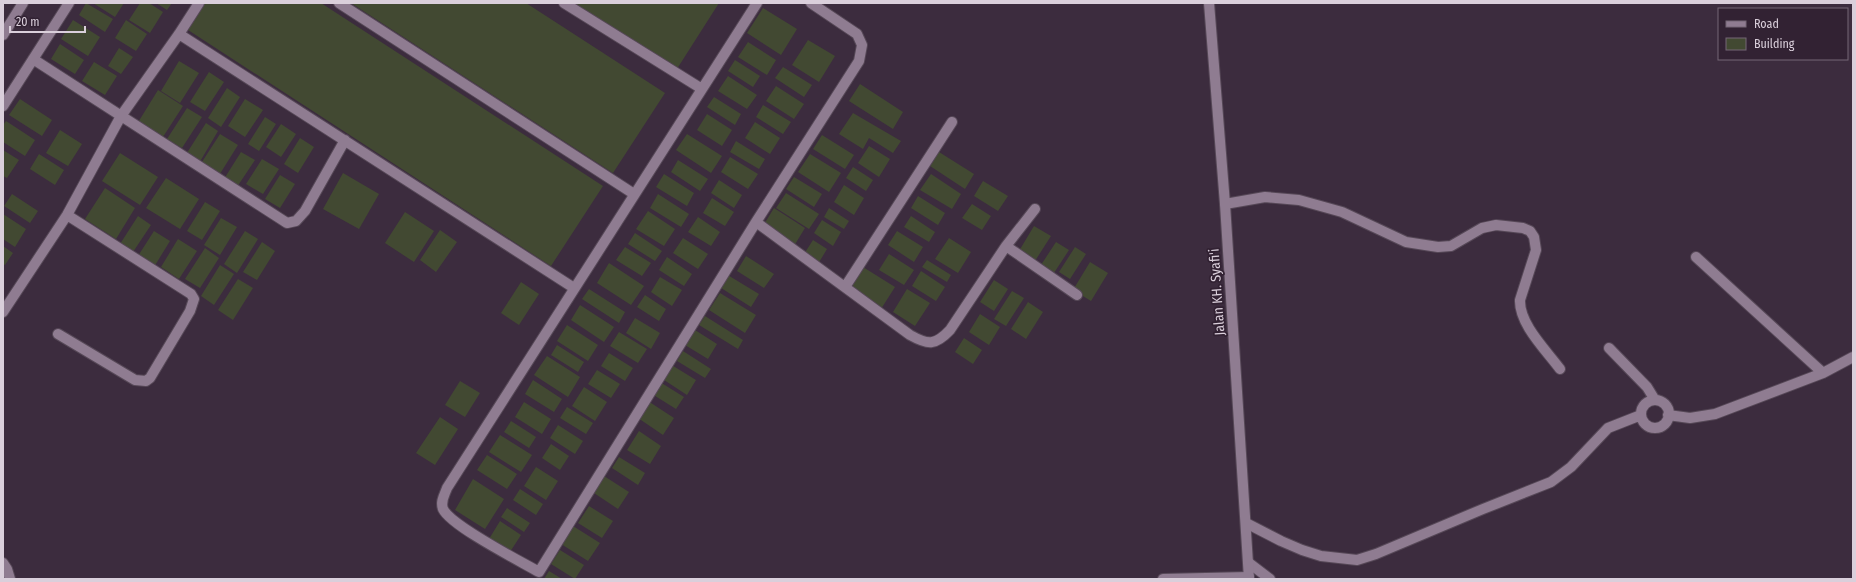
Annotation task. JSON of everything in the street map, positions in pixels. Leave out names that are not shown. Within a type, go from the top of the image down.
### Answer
[{"type":"street","points":[[3,35],[23,3]]},
{"type":"street","points":[[3,106],[69,3]]},
{"type":"street","points":[[3,312],[67,215],[121,116],[199,3]]},
{"type":"street","points":[[339,3],[634,194]]},
{"type":"street","points":[[564,3],[702,90]]},
{"type":"street","points":[[757,3],[574,288],[447,488],[442,499],[443,509],[449,517],[537,575],[756,222],[859,61],[862,46],[856,34],[811,3]]},
{"type":"street","name":"Jalan KH. Syafi'i","points":[[1209,3],[1225,204],[1249,578]]},
{"type":"street","points":[[179,34],[574,288]]},
{"type":"street","points":[[33,59],[287,224],[296,221],[305,211],[345,140]]},
{"type":"street","points":[[845,287],[952,122]]},
{"type":"street","points":[[1225,204],[1265,197],[1299,200],[1342,212],[1406,242],[1438,247],[1451,246],[1477,230],[1496,225],[1516,226],[1530,231],[1534,237],[1536,250],[1520,300],[1520,308],[1525,321],[1560,369]]},
{"type":"street","points":[[756,222],[910,336],[926,343],[935,342],[942,339],[950,330],[1006,246],[1035,209]]},
{"type":"street","points":[[58,334],[135,380],[146,381],[150,378],[193,304],[191,294],[67,215]]},
{"type":"street","points":[[1006,246],[1077,295]]},
{"type":"street","points":[[1696,257],[1823,373]]},
{"type":"street","points":[[1609,348],[1646,387],[1655,400],[1665,404],[1668,415],[1664,424],[1656,427],[1647,425],[1641,415]]},
{"type":"street","points":[[1668,415],[1690,418],[1715,414],[1823,373],[1853,357]]},
{"type":"street","points":[[1246,523],[1302,550],[1320,556],[1357,560],[1376,554],[1483,508],[1551,482],[1571,467],[1608,428],[1641,415],[1645,404],[1655,400]]},
{"type":"street","points":[[3,563],[7,569],[10,579]]},
{"type":"street","points":[[1249,563],[1270,579]]},
{"type":"street","points":[[1163,579],[1249,578]]},
{"type":"building","points":[[86,3],[113,19],[105,32],[79,15]]},
{"type":"building","points":[[93,3],[124,3],[115,17]]},
{"type":"building","points":[[140,3],[149,3],[163,12],[150,33],[129,20]]},
{"type":"building","points":[[156,3],[172,3],[167,10]]},
{"type":"building","points":[[201,3],[321,3],[603,186],[551,266],[185,28]]},
{"type":"building","points":[[351,3],[526,3],[665,93],[613,173]]},
{"type":"building","points":[[569,3],[719,3],[675,72]]},
{"type":"building","points":[[763,8],[797,29],[781,55],[747,33]]},
{"type":"building","points":[[73,20],[100,37],[88,56],[61,39]]},
{"type":"building","points":[[126,20],[147,34],[136,51],[115,38]]},
{"type":"building","points":[[808,40],[835,56],[819,82],[792,65]]},
{"type":"building","points":[[748,42],[776,60],[767,75],[738,57]]},
{"type":"building","points":[[60,44],[84,60],[75,74],[51,59]]},
{"type":"building","points":[[119,48],[133,57],[121,74],[108,66]]},
{"type":"building","points":[[735,60],[760,76],[753,87],[728,71]]},
{"type":"building","points":[[179,61],[199,73],[180,103],[161,91]]},
{"type":"building","points":[[94,62],[117,76],[105,95],[82,81]]},
{"type":"building","points":[[783,67],[812,85],[804,97],[775,78]]},
{"type":"building","points":[[209,72],[224,82],[205,111],[190,102]]},
{"type":"building","points":[[728,76],[757,95],[747,109],[718,91]]},
{"type":"building","points":[[860,84],[903,112],[893,129],[849,101]]},
{"type":"building","points":[[776,86],[804,104],[794,119],[766,101]]},
{"type":"building","points":[[227,88],[240,97],[221,127],[208,118]]},
{"type":"building","points":[[158,90],[183,106],[161,140],[137,124]]},
{"type":"building","points":[[714,97],[741,114],[735,125],[707,107]]},
{"type":"building","points":[[20,99],[52,120],[42,136],[9,115]]},
{"type":"building","points":[[245,99],[263,110],[245,137],[228,126]]},
{"type":"building","points":[[763,105],[791,122],[783,134],[756,117]]},
{"type":"building","points":[[187,108],[202,117],[182,148],[167,139]]},
{"type":"building","points":[[853,113],[901,141],[893,153],[869,138],[863,149],[839,134]]},
{"type":"building","points":[[707,114],[732,130],[722,146],[697,130]]},
{"type":"building","points":[[265,117],[276,124],[259,151],[248,144]]},
{"type":"building","points":[[6,121],[35,140],[25,156],[3,142],[3,125]]},
{"type":"building","points":[[755,122],[780,138],[770,154],[745,138]]},
{"type":"building","points":[[206,123],[218,131],[198,165],[185,156]]},
{"type":"building","points":[[281,124],[296,134],[281,157],[266,147]]},
{"type":"building","points":[[60,130],[82,144],[68,166],[46,153]]},
{"type":"building","points":[[220,134],[238,145],[218,177],[200,165]]},
{"type":"building","points":[[687,134],[722,156],[711,173],[676,150]]},
{"type":"building","points":[[822,135],[854,155],[845,169],[813,149]]},
{"type":"building","points":[[300,138],[314,147],[298,173],[284,164]]},
{"type":"building","points":[[736,141],[765,159],[759,169],[730,152]]},
{"type":"building","points":[[869,146],[890,159],[879,177],[858,163]]},
{"type":"building","points":[[3,150],[19,160],[7,178],[3,176]]},
{"type":"building","points":[[241,152],[255,160],[237,187],[224,179]]},
{"type":"building","points":[[939,152],[974,174],[965,189],[930,166]]},
{"type":"building","points":[[120,153],[158,177],[140,205],[102,181]]},
{"type":"building","points":[[39,154],[64,170],[55,185],[30,169]]},
{"type":"building","points":[[810,154],[841,173],[829,192],[798,172]]},
{"type":"building","points":[[730,157],[758,174],[748,189],[721,172]]},
{"type":"building","points":[[262,159],[279,169],[263,194],[246,184]]},
{"type":"building","points":[[678,160],[708,179],[700,191],[671,172]]},
{"type":"building","points":[[853,167],[873,180],[866,191],[846,178]]},
{"type":"building","points":[[343,173],[379,194],[359,229],[323,209]]},
{"type":"building","points":[[664,174],[694,193],[687,206],[656,187]]},
{"type":"building","points":[[931,174],[961,194],[952,209],[920,190]]},
{"type":"building","points":[[280,175],[295,184],[280,208],[265,199]]},
{"type":"building","points":[[794,177],[822,194],[814,207],[786,189]]},
{"type":"building","points":[[166,178],[199,199],[180,229],[146,208]]},
{"type":"building","points":[[719,180],[742,195],[734,208],[711,193]]},
{"type":"building","points":[[983,181],[1008,196],[998,211],[974,196]]},
{"type":"building","points":[[844,185],[864,198],[854,215],[834,202]]},
{"type":"building","points":[[105,188],[135,208],[116,239],[85,219]]},
{"type":"building","points":[[786,193],[819,214],[809,229],[776,208]]},
{"type":"building","points":[[12,194],[38,211],[30,223],[4,206]]},
{"type":"building","points":[[658,194],[689,214],[681,227],[650,208]]},
{"type":"building","points":[[918,196],[945,213],[938,225],[911,208]]},
{"type":"building","points":[[712,198],[734,212],[725,226],[703,213]]},
{"type":"building","points":[[205,202],[220,211],[202,240],[187,231]]},
{"type":"building","points":[[972,204],[991,216],[982,230],[962,218]]},
{"type":"building","points":[[774,208],[805,228],[794,246],[763,226]]},
{"type":"building","points":[[829,208],[849,221],[844,229],[824,217]]},
{"type":"building","points":[[648,211],[675,229],[664,246],[636,229]]},
{"type":"building","points":[[405,212],[434,231],[414,262],[385,243]]},
{"type":"building","points":[[3,214],[26,229],[15,247],[3,239]]},
{"type":"building","points":[[138,216],[151,225],[133,252],[120,244]]},
{"type":"building","points":[[911,216],[935,232],[929,242],[904,227]]},
{"type":"building","points":[[698,217],[720,232],[711,246],[688,232]]},
{"type":"building","points":[[221,218],[237,227],[220,255],[204,245]]},
{"type":"building","points":[[822,220],[841,232],[833,246],[814,233]]},
{"type":"building","points":[[1034,226],[1051,236],[1035,261],[1019,251]]},
{"type":"building","points":[[440,230],[457,242],[436,272],[420,260]]},
{"type":"building","points":[[154,231],[170,241],[154,267],[138,256]]},
{"type":"building","points":[[245,231],[258,239],[237,273],[224,264]]},
{"type":"building","points":[[897,231],[923,247],[914,262],[888,245]]},
{"type":"building","points":[[635,233],[662,251],[655,261],[628,244]]},
{"type":"building","points":[[683,238],[708,254],[698,269],[673,253]]},
{"type":"building","points":[[949,238],[971,252],[958,273],[935,259]]},
{"type":"building","points":[[178,239],[197,251],[179,279],[161,267]]},
{"type":"building","points":[[813,240],[827,249],[818,264],[804,254]]},
{"type":"building","points":[[262,242],[275,251],[257,280],[243,272]]},
{"type":"building","points":[[1056,242],[1069,250],[1052,276],[1039,268]]},
{"type":"building","points":[[3,246],[13,253],[5,265],[3,264]]},
{"type":"building","points":[[625,247],[651,263],[642,276],[616,260]]},
{"type":"building","points":[[1075,247],[1086,254],[1070,279],[1059,272]]},
{"type":"building","points":[[205,248],[219,258],[200,288],[185,279]]},
{"type":"building","points":[[889,254],[914,270],[904,285],[879,270]]},
{"type":"building","points":[[746,256],[774,274],[764,288],[737,271]]},
{"type":"building","points":[[667,257],[692,274],[684,286],[659,270]]},
{"type":"building","points":[[927,260],[951,275],[947,282],[922,267]]},
{"type":"building","points":[[1090,262],[1108,273],[1091,301],[1073,290]]},
{"type":"building","points":[[609,263],[644,286],[631,305],[597,283]]},
{"type":"building","points":[[220,265],[234,274],[214,305],[201,296]]},
{"type":"building","points":[[863,267],[895,287],[881,309],[850,289]]},
{"type":"building","points":[[921,271],[945,287],[936,301],[912,286]]},
{"type":"building","points":[[726,274],[759,294],[751,307],[718,286]]},
{"type":"building","points":[[660,277],[682,290],[672,306],[651,292]]},
{"type":"building","points":[[238,279],[253,288],[233,320],[218,310]]},
{"type":"building","points":[[994,280],[1008,289],[994,311],[980,302]]},
{"type":"building","points":[[521,282],[539,294],[519,325],[501,313]]},
{"type":"building","points":[[589,289],[625,312],[619,323],[582,299]]},
{"type":"building","points":[[907,289],[930,303],[915,326],[893,312]]},
{"type":"building","points":[[1012,291],[1024,298],[1006,326],[994,319]]},
{"type":"building","points":[[720,293],[756,315],[745,333],[709,310]]},
{"type":"building","points":[[645,295],[666,309],[659,321],[637,307]]},
{"type":"building","points":[[1028,302],[1043,312],[1026,339],[1011,329]]},
{"type":"building","points":[[580,305],[614,327],[604,342],[571,320]]},
{"type":"building","points":[[980,314],[1000,327],[989,345],[969,332]]},
{"type":"building","points":[[705,316],[743,340],[738,349],[699,325]]},
{"type":"building","points":[[635,318],[660,333],[651,349],[626,333]]},
{"type":"building","points":[[567,325],[598,345],[588,361],[557,341]]},
{"type":"building","points":[[695,330],[717,344],[708,359],[685,345]]},
{"type":"building","points":[[619,332],[647,349],[638,363],[610,346]]},
{"type":"building","points":[[964,338],[982,350],[973,364],[955,352]]},
{"type":"building","points":[[557,345],[584,362],[578,372],[551,355]]},
{"type":"building","points":[[683,351],[711,369],[705,378],[677,361]]},
{"type":"building","points":[[609,353],[633,368],[625,381],[601,366]]},
{"type":"building","points":[[547,356],[580,377],[568,397],[534,375]]},
{"type":"building","points":[[670,364],[696,380],[687,395],[661,378]]},
{"type":"building","points":[[597,370],[620,384],[611,398],[588,384]]},
{"type":"building","points":[[533,380],[562,399],[554,412],[525,394]]},
{"type":"building","points":[[460,381],[480,393],[465,417],[445,405]]},
{"type":"building","points":[[660,382],[684,397],[676,409],[652,394]]},
{"type":"building","points":[[584,387],[607,402],[595,421],[572,406]]},
{"type":"building","points":[[648,401],[674,418],[663,435],[638,418]]},
{"type":"building","points":[[524,402],[551,419],[542,434],[515,417]]},
{"type":"building","points":[[567,407],[593,423],[586,434],[560,418]]},
{"type":"building","points":[[440,417],[458,429],[435,465],[416,453]]},
{"type":"building","points":[[511,421],[536,437],[529,448],[504,432]]},
{"type":"building","points":[[558,425],[583,441],[575,454],[550,438]]},
{"type":"building","points":[[639,431],[661,446],[650,464],[627,450]]},
{"type":"building","points":[[500,435],[532,455],[521,472],[489,452]]},
{"type":"building","points":[[551,444],[569,456],[560,470],[542,458]]},
{"type":"building","points":[[487,455],[517,474],[507,489],[477,470]]},
{"type":"building","points":[[619,457],[645,473],[638,485],[612,468]]},
{"type":"building","points":[[536,467],[558,481],[546,500],[524,486]]},
{"type":"building","points":[[604,476],[629,492],[618,509],[594,493]]},
{"type":"building","points":[[473,479],[504,499],[485,529],[455,510]]},
{"type":"building","points":[[520,489],[543,504],[536,515],[513,500]]},
{"type":"building","points":[[589,506],[613,521],[602,538],[578,523]]},
{"type":"building","points":[[507,508],[530,523],[524,532],[501,517]]},
{"type":"building","points":[[500,521],[521,535],[510,552],[489,539]]},
{"type":"building","points":[[573,526],[600,543],[588,561],[561,544]]},
{"type":"building","points":[[560,550],[584,565],[575,579],[551,564]]},
{"type":"building","points":[[549,571],[562,579],[544,579]]}]
